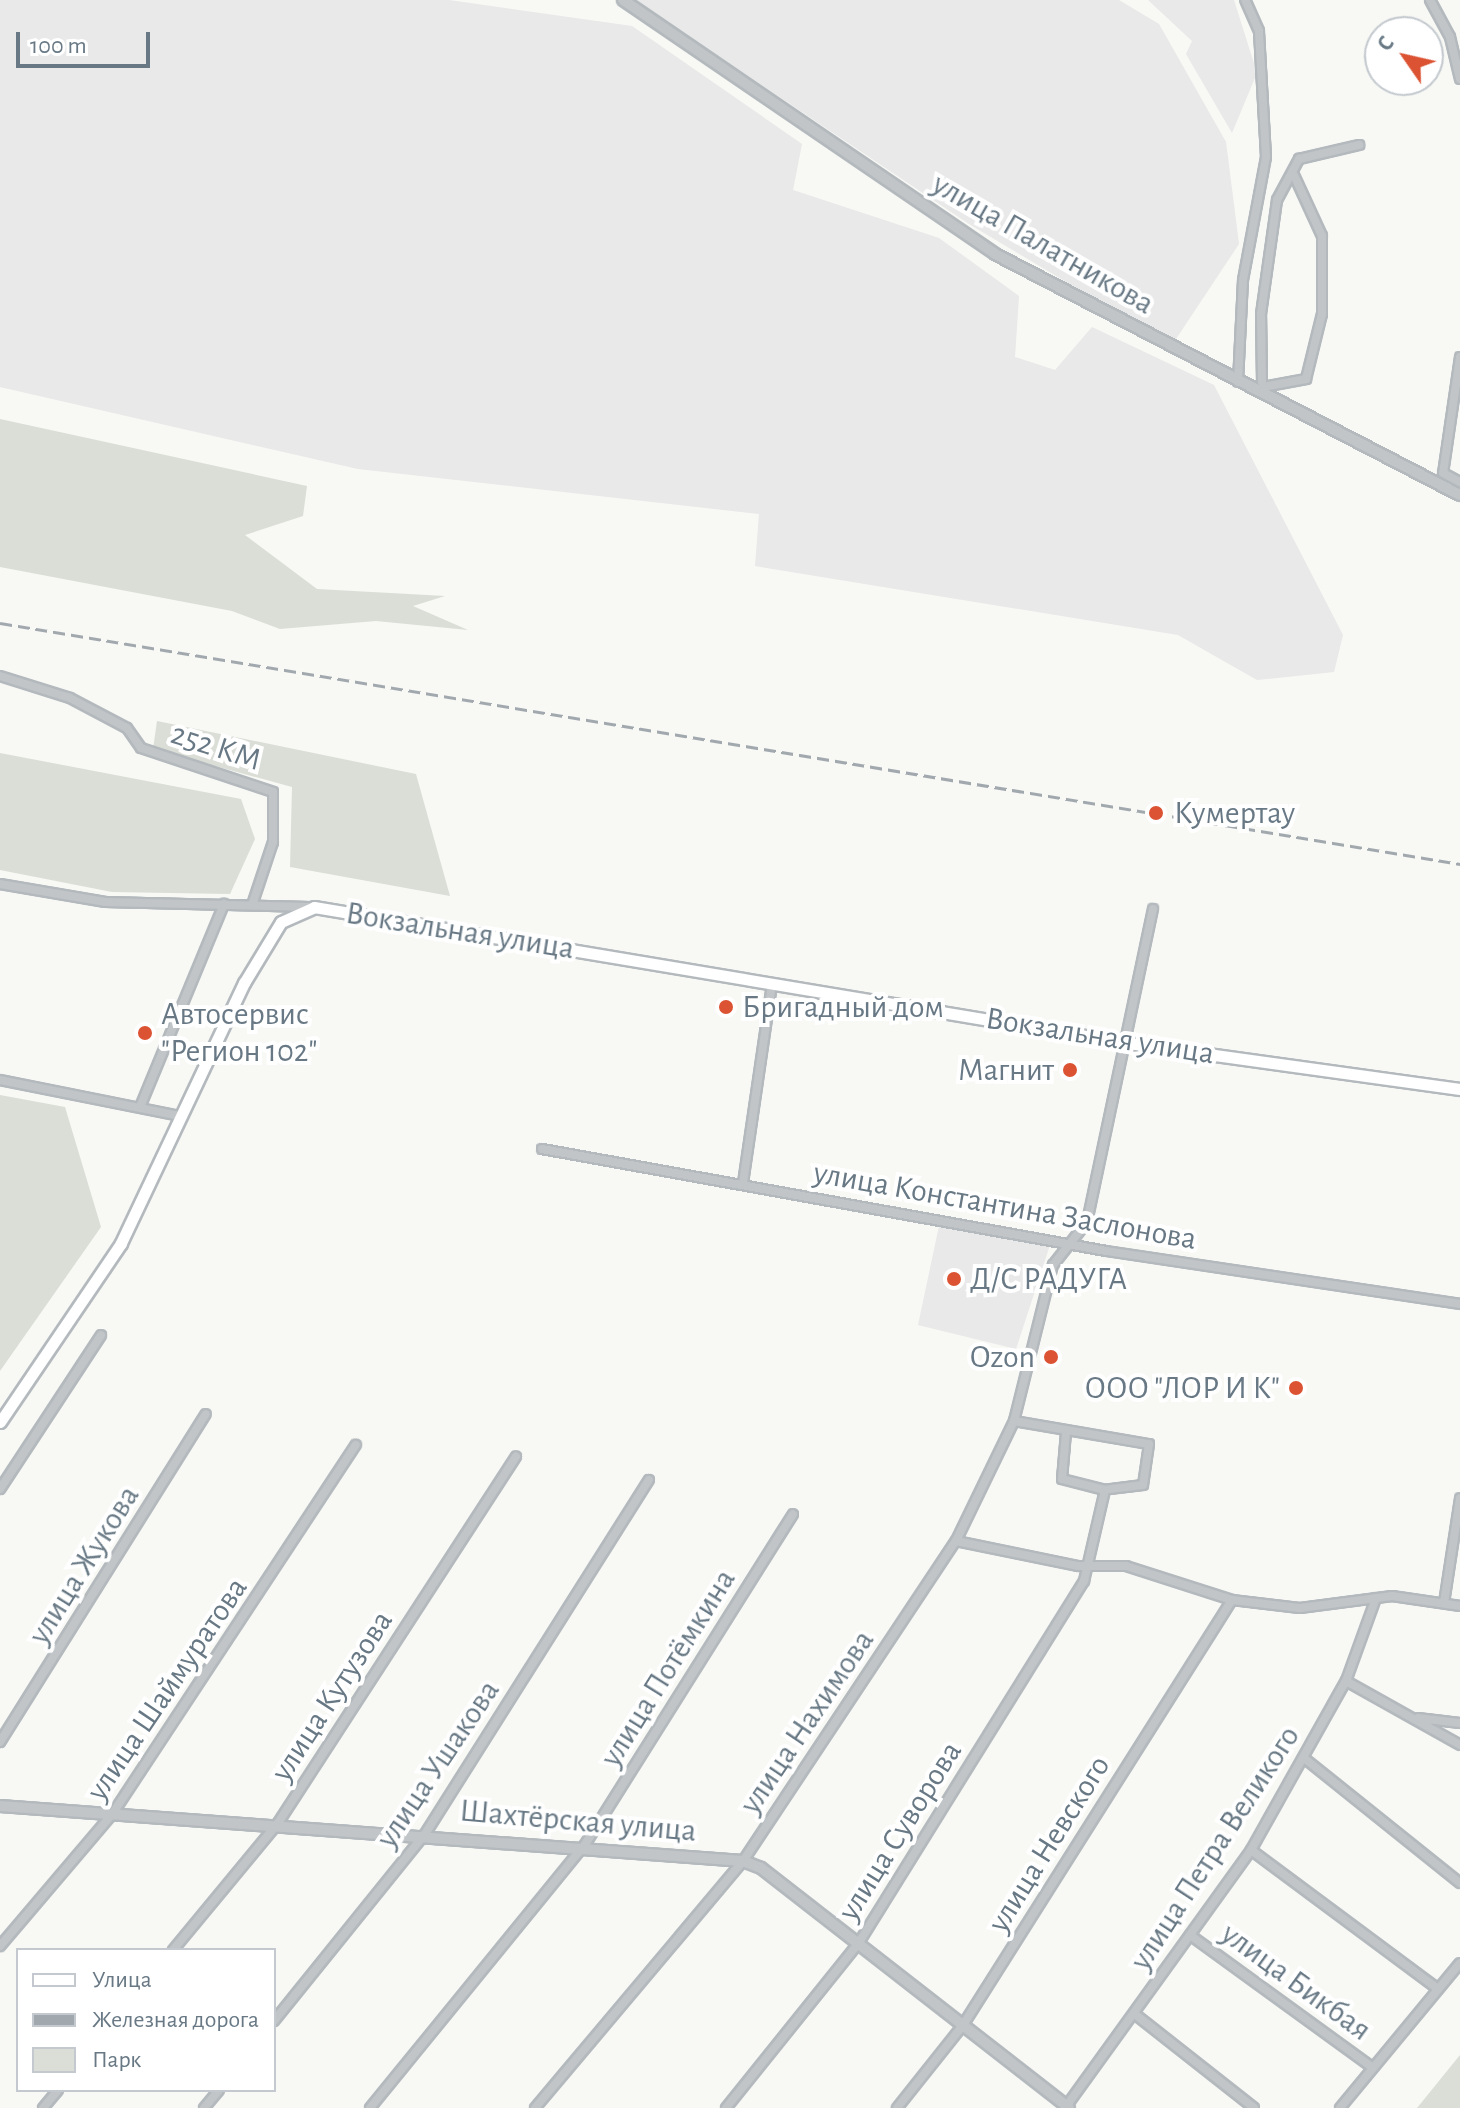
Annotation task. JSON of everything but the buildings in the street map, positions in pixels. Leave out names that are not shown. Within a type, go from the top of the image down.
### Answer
[{"type":"main road","name":"Вокзальная улица","points":[[314,907],[1121,1042],[1460,1089]]},
{"type":"main road","points":[[0,1422],[121,1243],[180,1116],[281,922],[314,907]]},
{"type":"street","name":"улица Палатникова","points":[[623,0],[995,254],[1460,495]]},
{"type":"street","points":[[1238,382],[1243,280],[1266,157],[1259,31],[1245,0]]},
{"type":"street","points":[[1430,0],[1450,37],[1460,79]]},
{"type":"street","points":[[1264,396],[1265,270],[1277,200],[1294,175],[1299,159],[1359,145]]},
{"type":"street","points":[[1262,382],[1285,386],[1306,379],[1322,314],[1322,236],[1294,175]]},
{"type":"street","points":[[1460,357],[1443,473],[1460,482]]},
{"type":"street","name":"252 КМ","points":[[0,676],[70,698],[127,728],[141,748],[273,792],[273,842],[252,905]]},
{"type":"street","points":[[0,884],[105,902],[314,907]]},
{"type":"street","points":[[140,1107],[224,904]]},
{"type":"street","name":"улица Нахимова","points":[[535,2108],[743,1861],[956,1541],[1014,1421],[1053,1265],[1087,1222],[1099,1181],[1121,1042],[1153,909]]},
{"type":"street","points":[[743,1183],[772,983]]},
{"type":"street","points":[[0,1080],[180,1116]]},
{"type":"street","name":"улица Константина Заслонова","points":[[542,1149],[1071,1243],[1460,1304]]},
{"type":"street","points":[[0,1489],[101,1335]]},
{"type":"street","name":"улица Жукова","points":[[0,1742],[206,1414]]},
{"type":"street","points":[[1014,1421],[1149,1444],[1143,1485],[1105,1490],[1062,1479],[1066,1432]]},
{"type":"street","name":"улица Шаймуратова","points":[[0,1946],[113,1813],[356,1445]]},
{"type":"street","name":"улица Кутузова","points":[[175,1948],[278,1823],[516,1457]]},
{"type":"street","name":"улица Ушакова","points":[[276,2019],[425,1834],[649,1480]]},
{"type":"street","points":[[1092,1564],[1105,1490]]},
{"type":"street","points":[[1444,1603],[1460,1498]]},
{"type":"street","name":"улица Потёмкина","points":[[370,2108],[584,1846],[793,1514]]},
{"type":"street","points":[[956,1541],[1169,1576],[1232,1600],[1300,1608],[1376,1598],[1460,1606]]},
{"type":"street","name":"улица Суворова","points":[[726,2108],[858,1944],[1092,1564]]},
{"type":"street","name":"улица Петра Великого","points":[[1067,2107],[1136,2015],[1251,1850],[1346,1681],[1376,1598]]},
{"type":"street","name":"улица Невского","points":[[897,2108],[963,2025],[1232,1600]]},
{"type":"street","points":[[1346,1681],[1460,1745]]},
{"type":"street","points":[[1413,1717],[1460,1723]]},
{"type":"street","points":[[1304,1758],[1460,1883]]},
{"type":"street","name":"Шахтёрская улица","points":[[0,1806],[278,1823],[743,1861]]},
{"type":"street","points":[[1251,1850],[1438,1989]]},
{"type":"street","points":[[743,1861],[858,1944],[1067,2107]]},
{"type":"street","name":"улица Бикбая","points":[[1190,1935],[1373,2068]]},
{"type":"street","points":[[1340,2108],[1460,1963]]},
{"type":"street","points":[[1136,2015],[1254,2108]]},
{"type":"street","points":[[43,2108],[56,2092]]},
{"type":"street","points":[[204,2108],[217,2092]]},
{"type":"shaded area","points":[[0,0],[449,0],[632,26],[802,144],[793,190],[939,238],[1019,296],[1015,357],[1055,370],[1092,327],[1214,385],[1343,635],[1334,672],[1257,680],[1178,635],[755,566],[759,514],[358,469],[0,387]]},
{"type":"shaded area","points":[[635,0],[1119,0],[1159,24],[1226,142],[1239,244],[1172,345],[969,224]]},
{"type":"shaded area","points":[[1148,0],[1234,0],[1257,73],[1232,133],[1186,54],[1192,41]]},
{"type":"shaded area","points":[[939,1226],[1050,1245],[1016,1349],[918,1325]]},
{"type":"green space","points":[[0,419],[307,486],[303,516],[245,535],[317,589],[445,596],[413,606],[468,630],[376,621],[280,629],[232,611],[0,567]]},
{"type":"green space","points":[[157,721],[416,774],[450,896],[290,867],[292,787],[153,749]]},
{"type":"green space","points":[[0,753],[241,799],[255,839],[230,894],[112,892],[0,870]]},
{"type":"green space","points":[[0,1095],[65,1107],[101,1227],[0,1371]]},
{"type":"green space","points":[[1460,2055],[1460,2108],[1417,2108]]},
{"type":"railway","points":[[0,623],[1460,864]]},
{"type":"place","name":"Кумертау","points":[[1156,813]]},
{"type":"place","name":"Бригадный дом","points":[[726,1007]]},
{"type":"place","name":"Автосервис \"Регион 102\"","points":[[145,1033]]},
{"type":"place","name":"Магнит","points":[[1070,1070]]},
{"type":"place","name":"Д/С РАДУГА","points":[[954,1279]]},
{"type":"place","name":"Ozon","points":[[1051,1357]]},
{"type":"place","name":"ООО \"ЛОР И К\"","points":[[1296,1388]]}]
